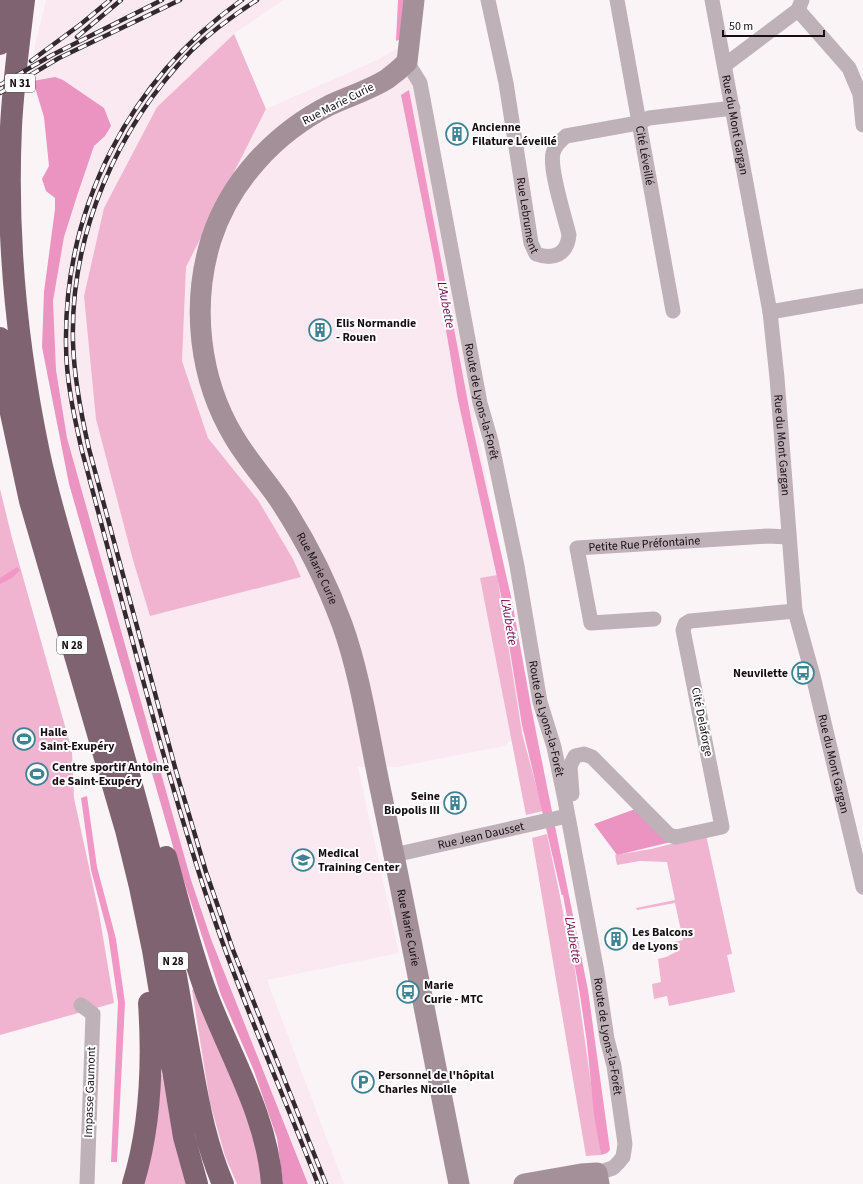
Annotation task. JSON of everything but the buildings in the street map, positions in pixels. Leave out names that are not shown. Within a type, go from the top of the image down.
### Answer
[{"type":"highway","points":[[0,44],[5,0]]},
{"type":"highway","name":"N 28","points":[[24,0],[11,124],[10,177],[14,277],[28,396],[40,456],[55,518],[120,738],[169,934],[199,1106],[214,1165],[222,1184]]},
{"type":"highway","name":"N 31","points":[[11,124],[30,42],[36,0]]},
{"type":"highway","name":"N 28","points":[[0,338],[10,404],[30,501],[126,830],[153,950],[184,1137],[196,1184]]},
{"type":"highway","points":[[120,738],[138,760],[207,994],[260,1122],[268,1149],[272,1184]]},
{"type":"highway","points":[[133,1184],[141,1154],[146,1121],[150,1061],[147,982],[153,950]]},
{"type":"street","points":[[407,62],[414,0]]},
{"type":"street","name":"Rue Lebrument","points":[[488,0],[506,83],[531,243],[536,254],[545,257],[560,254],[568,246],[569,236],[553,168],[553,153],[559,142],[566,136],[638,123],[649,118],[733,108]]},
{"type":"street","name":"Cité Léveillé","points":[[616,0],[673,311]]},
{"type":"street","name":"Rue du Mont Gargan","points":[[712,0],[770,312],[777,378],[788,537],[795,611],[813,676],[863,887]]},
{"type":"street","points":[[725,65],[800,5],[849,68],[860,94],[863,125]]},
{"type":"street","name":"Rue Marie Curie","points":[[407,62],[391,76],[306,119],[274,143],[244,176],[223,210],[211,242],[203,282],[200,318],[209,378],[222,412],[243,451],[282,504],[309,551],[342,623],[353,659],[460,1184]]},
{"type":"street","name":"Route de Lyons-la-Forêt","points":[[407,62],[420,83],[480,403],[491,441],[518,566],[540,702],[554,747],[563,812],[597,972],[607,1040],[614,1066],[625,1144],[622,1157],[618,1163],[598,1178]]},
{"type":"street","points":[[770,312],[863,296]]},
{"type":"street","name":"Petite Rue Préfontaine","points":[[654,618],[591,623],[577,548],[768,536],[788,537]]},
{"type":"street","name":"Cité Delaforge","points":[[722,826],[683,630],[684,624],[690,621],[795,611]]},
{"type":"street","name":"Route de Lyons-la-Forêt","points":[[563,812],[572,799],[570,766],[575,756],[584,754],[592,756],[669,835],[676,837],[722,826]]},
{"type":"street","name":"Rue Jean Dausset","points":[[394,855],[541,822],[563,812]]},
{"type":"street","name":"Impasse Gaumont","points":[[81,1005],[93,1014],[87,1184]]},
{"type":"street","points":[[524,1184],[581,1174],[598,1178]]},
{"type":"shaded area","points":[[46,0],[283,0],[234,34],[157,107],[84,295],[301,577],[293,559],[258,500],[208,438],[182,361],[186,267],[266,109],[377,60],[405,44],[496,529],[537,730],[522,733],[504,746],[397,767],[358,767],[399,953],[267,980],[344,1184],[308,1184],[211,939],[191,880],[67,438],[56,370],[53,301],[64,237],[94,146],[105,136],[55,77],[33,81],[34,49]]},
{"type":"shaded area","points":[[234,34],[266,109],[186,267],[182,361],[208,438],[258,500],[293,559],[301,577],[150,616],[133,560],[96,419],[84,296],[104,208],[157,107]]},
{"type":"shaded area","points":[[55,77],[63,80],[104,108],[111,126],[105,136],[94,146],[78,193],[64,237],[53,301],[56,370],[67,438],[191,880],[211,939],[308,1184],[283,1184],[277,1138],[254,1071],[221,995],[174,850],[69,484],[42,347],[44,292],[55,209],[55,198],[46,191],[42,179],[49,166],[44,117],[33,81]]},
{"type":"shaded area","name":"Centre sportif Antoine de Saint-Exupéry","points":[[0,489],[12,538],[72,751],[74,798],[99,913],[114,1003],[0,1035]]},
{"type":"shaded area","points":[[497,575],[522,733],[543,811],[526,815],[480,578]]},
{"type":"shaded area","points":[[638,808],[671,842],[617,855],[594,824]]},
{"type":"shaded area","points":[[547,834],[574,963],[601,1155],[586,1156],[532,838]]},
{"type":"shaded area","points":[[706,835],[732,954],[727,955],[735,992],[669,1006],[667,996],[654,999],[652,984],[661,982],[658,959],[676,952],[674,942],[683,940],[675,903],[637,910],[636,908],[675,900],[667,862],[640,861],[617,865],[615,855],[651,849]]},
{"type":"shaded area","points":[[196,988],[247,1106],[266,1184],[237,1184],[225,1156],[210,1103],[192,990]]},
{"type":"shaded area","points":[[159,1074],[162,1075],[177,1152],[186,1184],[141,1184]]},
{"type":"water","points":[[398,0],[408,0],[403,38],[396,41]]},
{"type":"water","name":"L'Aubette","points":[[409,90],[473,429],[512,601],[532,712],[588,990],[610,1150],[601,1155],[594,1115],[587,1043],[580,995],[564,905],[522,725],[501,595],[458,400],[434,260],[401,95]]},
{"type":"water","points":[[17,567],[20,570],[12,578],[0,584],[0,578]]},
{"type":"water","points":[[87,796],[97,867],[116,939],[125,1003],[117,1162],[111,1162],[118,1002],[108,934],[91,870],[81,798]]},
{"type":"pier","points":[[560,895],[563,895],[567,917],[564,917]]},
{"type":"railway","points":[[31,61],[81,24],[110,0]]},
{"type":"railway","points":[[77,37],[121,0]]},
{"type":"railway","points":[[0,85],[52,55],[162,0]]},
{"type":"railway","points":[[0,93],[59,58],[180,0]]},
{"type":"railway","points":[[242,0],[202,32],[167,68],[137,107],[111,150],[91,196],[77,244],[68,293],[66,357],[71,398],[82,451],[138,663],[183,821],[226,952],[318,1184]]},
{"type":"railway","points":[[257,0],[207,36],[192,50],[165,80],[141,113],[121,148],[103,184],[90,222],[80,262],[74,302],[73,342],[78,396],[89,449],[176,771],[206,872],[233,950],[326,1184]]},
{"type":"place","name":"Ancienne Filature Léveillé","points":[[457,134]]},
{"type":"place","name":"Elis Normandie - Rouen","points":[[320,330]]},
{"type":"place","name":"Neuvilette","points":[[803,673]]},
{"type":"place","name":"Halle Saint-Exupéry","points":[[24,739]]},
{"type":"place","name":"Centre sportif Antoine de Saint-Exupéry","points":[[37,774]]},
{"type":"place","name":"Seine Biopolis III","points":[[455,803]]},
{"type":"place","name":"Medical Training Center","points":[[303,860]]},
{"type":"place","name":"Les Balcons de Lyons","points":[[616,939]]},
{"type":"place","name":"Marie Curie - MTC","points":[[408,992]]},
{"type":"place","name":"Personnel de l'hôpital Charles Nicolle","points":[[363,1082]]}]
